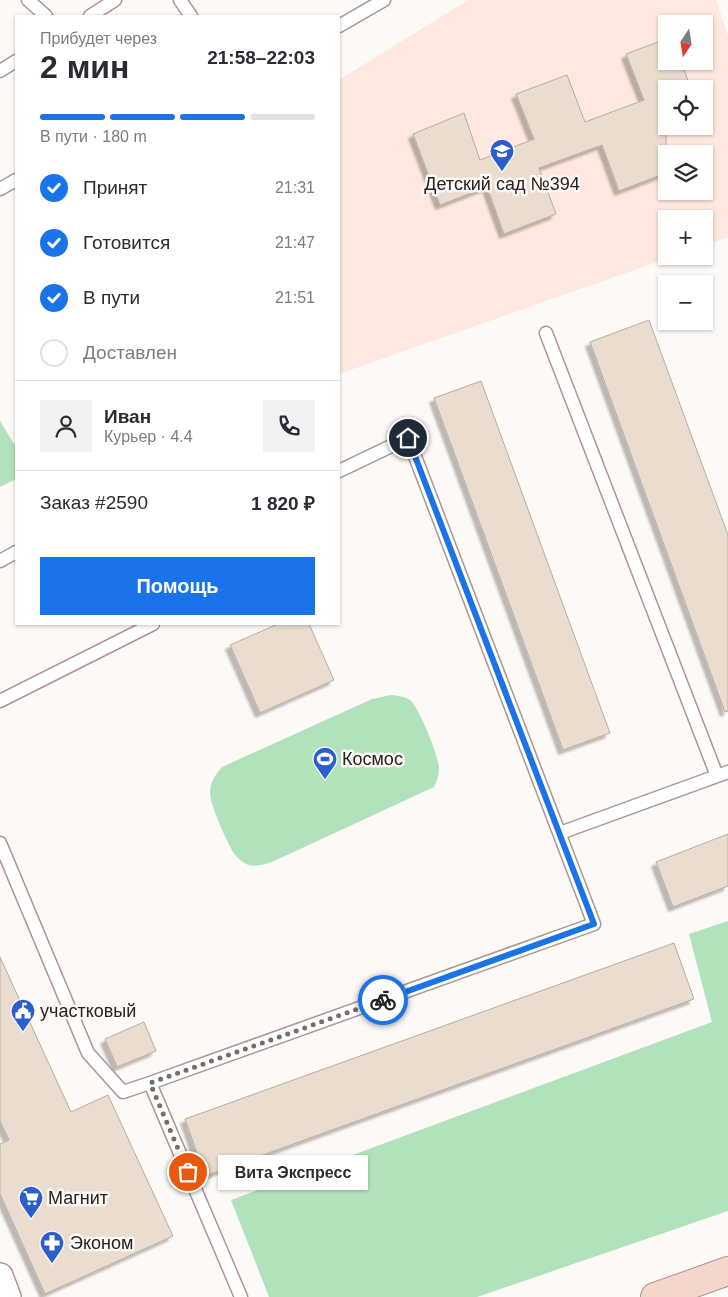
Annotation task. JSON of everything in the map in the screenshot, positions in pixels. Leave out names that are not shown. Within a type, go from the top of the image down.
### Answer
[{"type":"street","points":[[655,1297],[728,1271]]},
{"type":"street","points":[[0,1276],[8,1297]]},
{"type":"lane","points":[[28,0],[45,15]]},
{"type":"lane","points":[[92,15],[115,0]]},
{"type":"lane","points":[[180,0],[190,15]]},
{"type":"lane","points":[[340,25],[368,4],[384,0]]},
{"type":"lane","points":[[0,71],[15,62]]},
{"type":"lane","points":[[0,189],[15,181]]},
{"type":"lane","points":[[546,332],[722,774],[560,833]]},
{"type":"lane","points":[[0,843],[88,1053],[123,1092],[594,924],[408,438],[340,472]]},
{"type":"lane","points":[[0,561],[15,553]]},
{"type":"lane","points":[[0,701],[151,625]]},
{"type":"lane","points":[[150,1083],[241,1297]]},
{"type":"shaded area","name":"Детский сад №394","points":[[468,0],[716,0],[728,36],[728,237],[713,243],[713,210],[658,210],[658,262],[340,374],[340,79]]},
{"type":"green space","points":[[0,421],[15,445],[15,480],[0,487]]},
{"type":"green space","name":"Космос","points":[[391,695],[410,700],[423,722],[438,762],[439,773],[434,787],[272,862],[252,866],[245,864],[239,859],[233,851],[216,816],[210,794],[212,782],[222,767],[372,699]]},
{"type":"green space","points":[[728,921],[728,1211],[477,1297],[269,1297],[231,1200],[712,1022],[689,934]]},
{"type":"building","points":[[658,42],[658,70],[684,70],[688,80],[658,80],[658,135],[666,135],[666,145],[658,145],[658,176],[619,191],[602,145],[539,168],[556,214],[504,234],[487,187],[440,205],[413,134],[464,113],[480,160],[534,139],[516,94],[567,75],[585,122],[644,100],[626,54]]},
{"type":"building","points":[[649,320],[728,535],[728,711],[725,712],[590,342]]},
{"type":"building","points":[[481,381],[610,733],[563,750],[434,398]]},
{"type":"building","points":[[276,625],[309,625],[334,680],[260,713],[230,645]]},
{"type":"building","points":[[728,834],[728,886],[673,907],[656,862]]},
{"type":"building","points":[[674,943],[694,999],[205,1176],[185,1119]]},
{"type":"building","points":[[0,957],[71,1112],[108,1095],[173,1236],[45,1294],[0,1194],[0,1144],[9,1140],[0,1121]]},
{"type":"building","points":[[144,1022],[156,1051],[117,1067],[105,1039]]},
{"type":"way so far","points":[[188,1172],[150,1083],[383,1000]]},
{"type":"place","name":"Детский сад №394","points":[[502,172]]},
{"type":"place","name":"Космос","points":[[325,780]]},
{"type":"place","name":"участковый","points":[[23,1032]]},
{"type":"place","name":"Вита Экспресс","points":[[188,1172]]},
{"type":"place","name":"Магнит","points":[[31,1219]]},
{"type":"place","name":"Эконом","points":[[52,1264]]},
{"type":"route","points":[[383,1000],[594,924],[408,438]]}]
